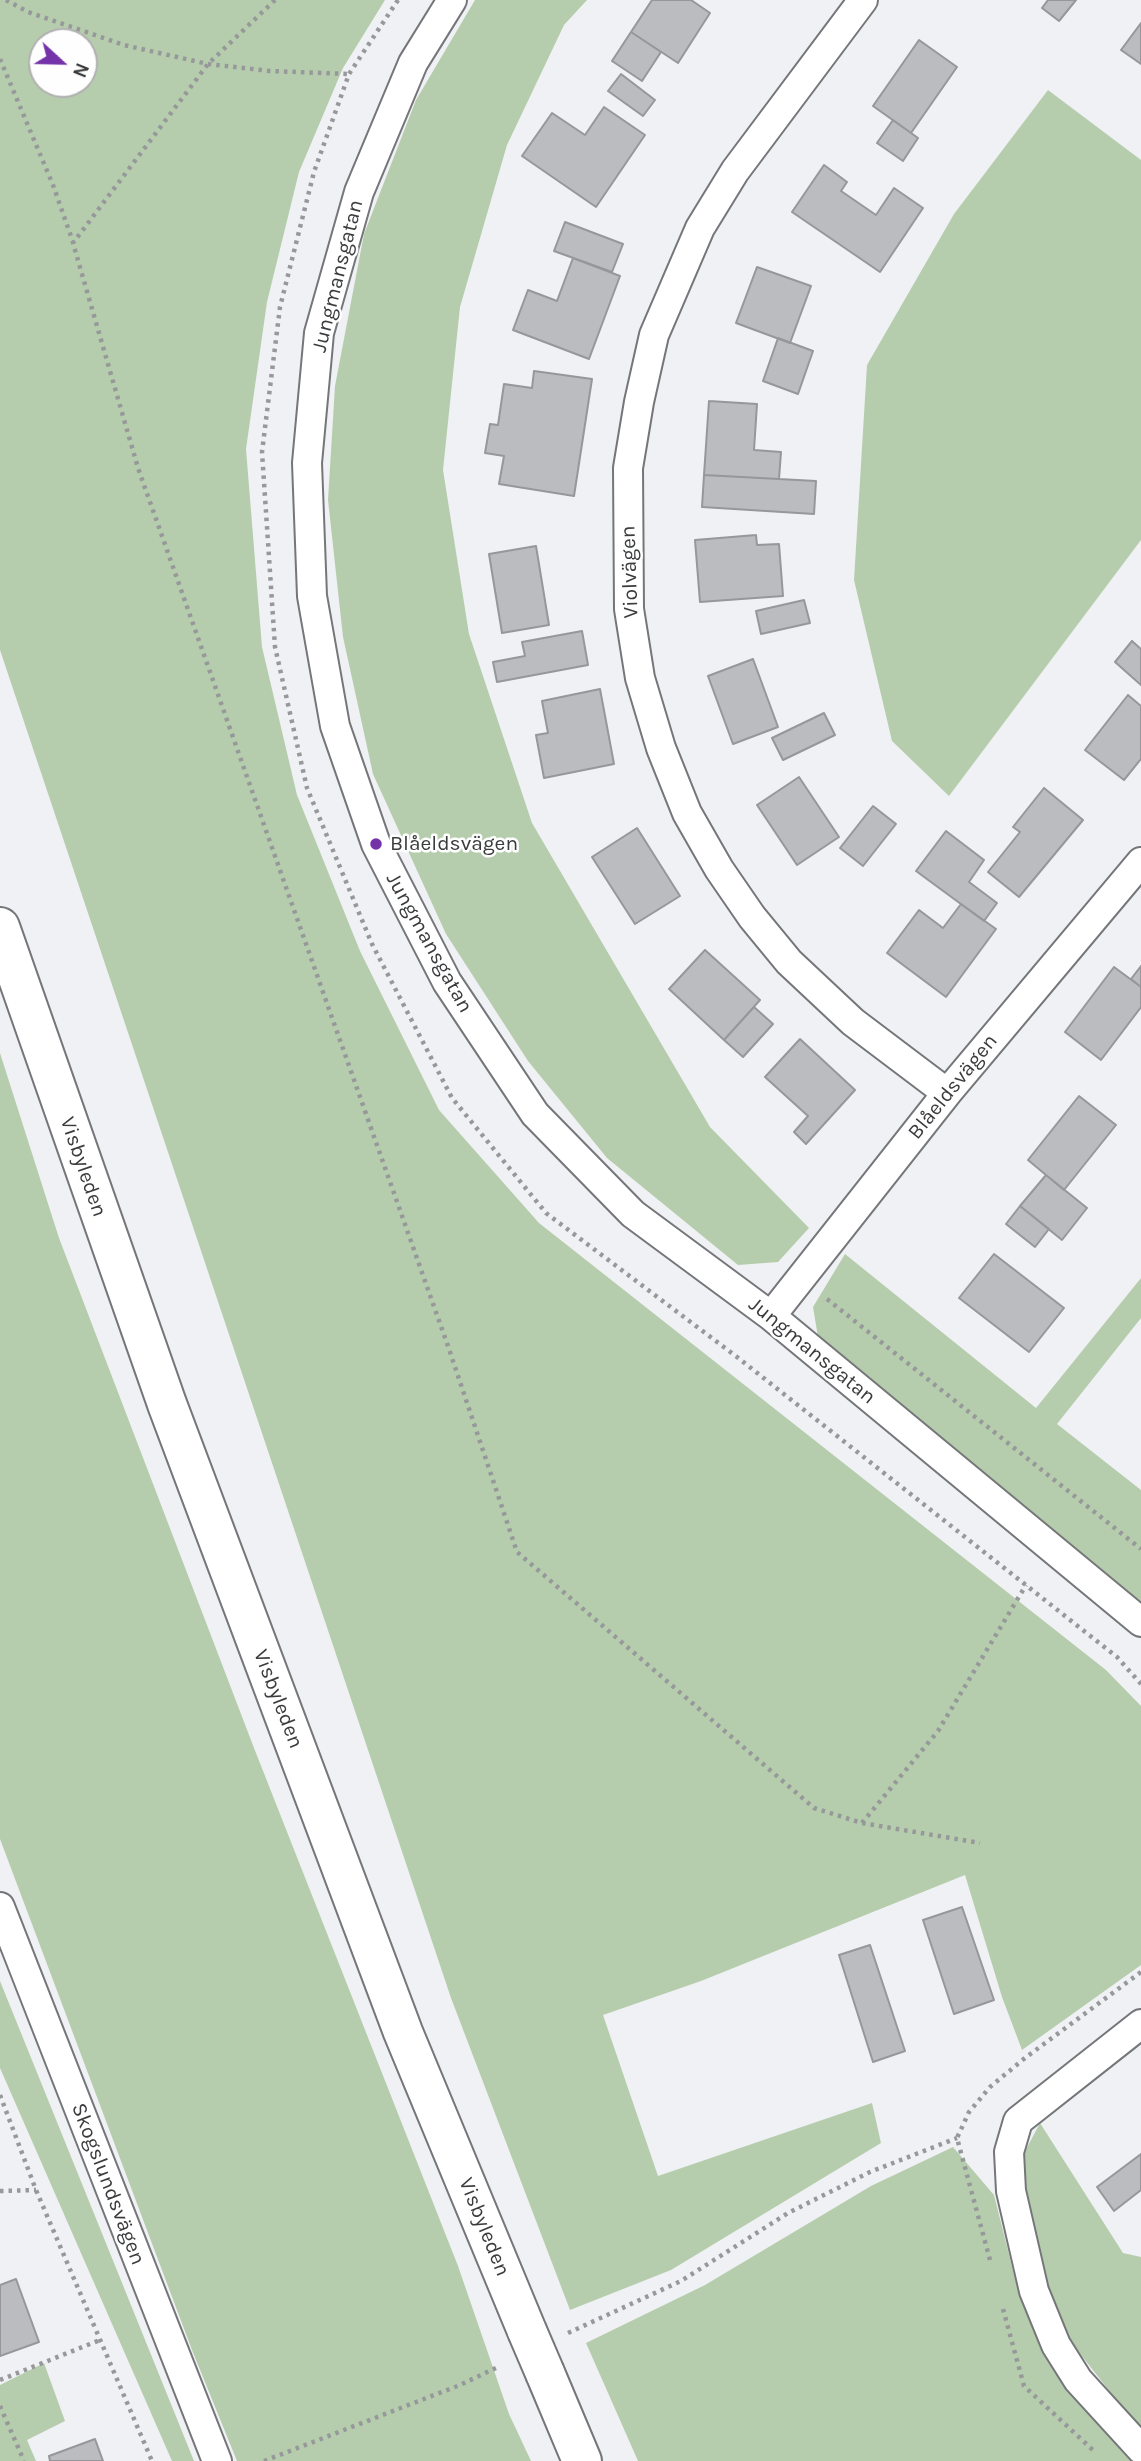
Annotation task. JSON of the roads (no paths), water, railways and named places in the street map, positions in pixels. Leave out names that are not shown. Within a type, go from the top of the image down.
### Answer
[{"type":"main road","name":"Visbyleden","points":[[0,927],[196,1483],[403,2032],[517,2346],[545,2374],[582,2461]]},
{"type":"street","name":"Jungmansgatan","points":[[453,0],[413,63],[359,192],[319,333],[307,463],[312,596],[335,726],[376,844],[447,982],[535,1114],[633,1213],[771,1316],[1141,1622]]},
{"type":"street","name":"Violvägen","points":[[863,0],[736,172],[700,228],[654,335],[628,468],[629,610],[640,678],[661,748],[687,813],[719,869],[752,917],[789,962],[853,1022],[947,1093]]},
{"type":"street","name":"Blåeldsvägen","points":[[771,1316],[947,1093],[1141,862]]},
{"type":"street","name":"Skogslundsvägen","points":[[0,1907],[217,2461]]},
{"type":"street","points":[[1141,2024],[1018,2121],[1009,2152],[1011,2191],[1034,2291],[1056,2345],[1078,2380],[1141,2449]]},
{"type":"place","name":"Blåeldsvägen","points":[[376,844]]}]
